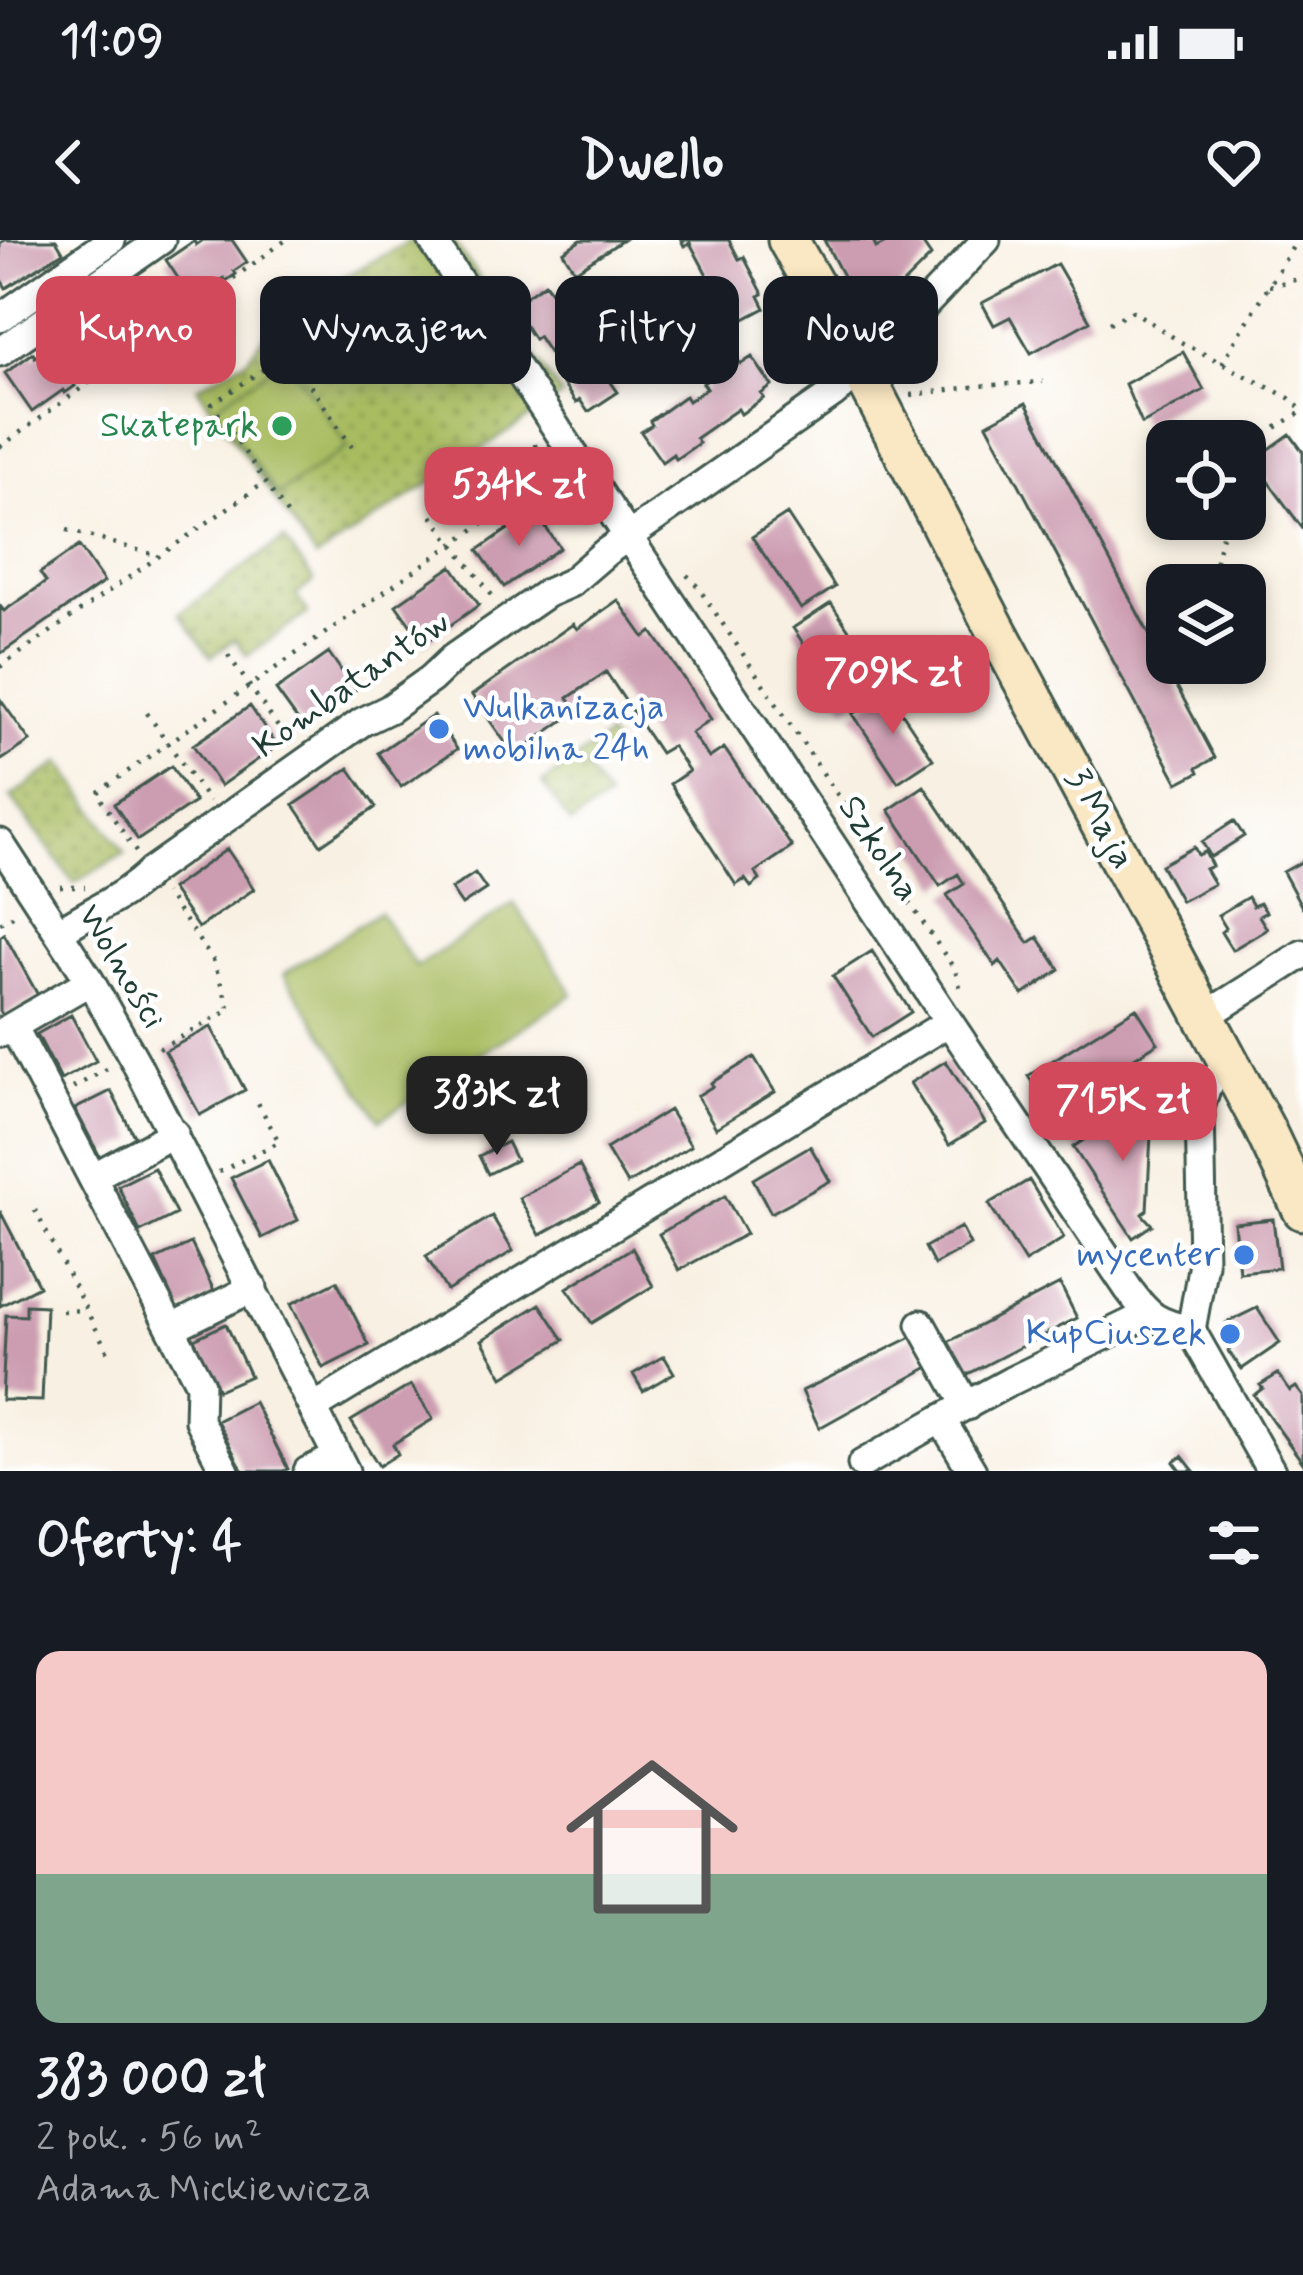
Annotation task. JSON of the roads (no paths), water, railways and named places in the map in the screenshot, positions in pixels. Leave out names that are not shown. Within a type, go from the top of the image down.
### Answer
[{"type":"main road","name":"3 Maja","points":[[788,240],[808,276]]},
{"type":"main road","name":"3 Maja","points":[[869,384],[1264,1128],[1303,1210]]},
{"type":"street","points":[[0,317],[111,240]]},
{"type":"street","points":[[0,352],[161,240]]},
{"type":"street","name":"Szkolna","points":[[432,240],[1148,1315]]},
{"type":"street","name":"Kombatantów","points":[[938,291],[986,240]]},
{"type":"street","name":"Kombatantów","points":[[59,932],[132,890],[151,871],[362,722],[431,680],[453,658],[528,606],[570,583],[628,536],[844,384]]},
{"type":"street","name":"Wolności","points":[[0,843],[90,981],[174,1133],[342,1464]]},
{"type":"street","points":[[1204,1017],[1303,954]]},
{"type":"street","points":[[90,981],[3,1032],[52,1100],[172,1328],[200,1384],[199,1421],[225,1471]]},
{"type":"street","points":[[313,1408],[949,1022]]},
{"type":"street","points":[[1228,1064],[1207,1086],[1200,1108],[1203,1263],[1190,1330],[1271,1471]]},
{"type":"street","points":[[93,1177],[174,1133]]},
{"type":"street","points":[[172,1328],[253,1288]]},
{"type":"street","points":[[862,1464],[967,1406],[1015,1390],[1148,1315],[1190,1330]]},
{"type":"street","points":[[922,1324],[967,1406]]},
{"type":"street","points":[[941,1419],[972,1471]]},
{"type":"street","points":[[308,1471],[342,1464]]},
{"type":"place","name":"Skatepark","points":[[282,426]]},
{"type":"place","name":"Wulkanizacja mobilna 24h","points":[[439,729]]},
{"type":"place","name":"mycenter","points":[[1244,1255]]},
{"type":"place","name":"KupCiuszek","points":[[1230,1334]]}]
